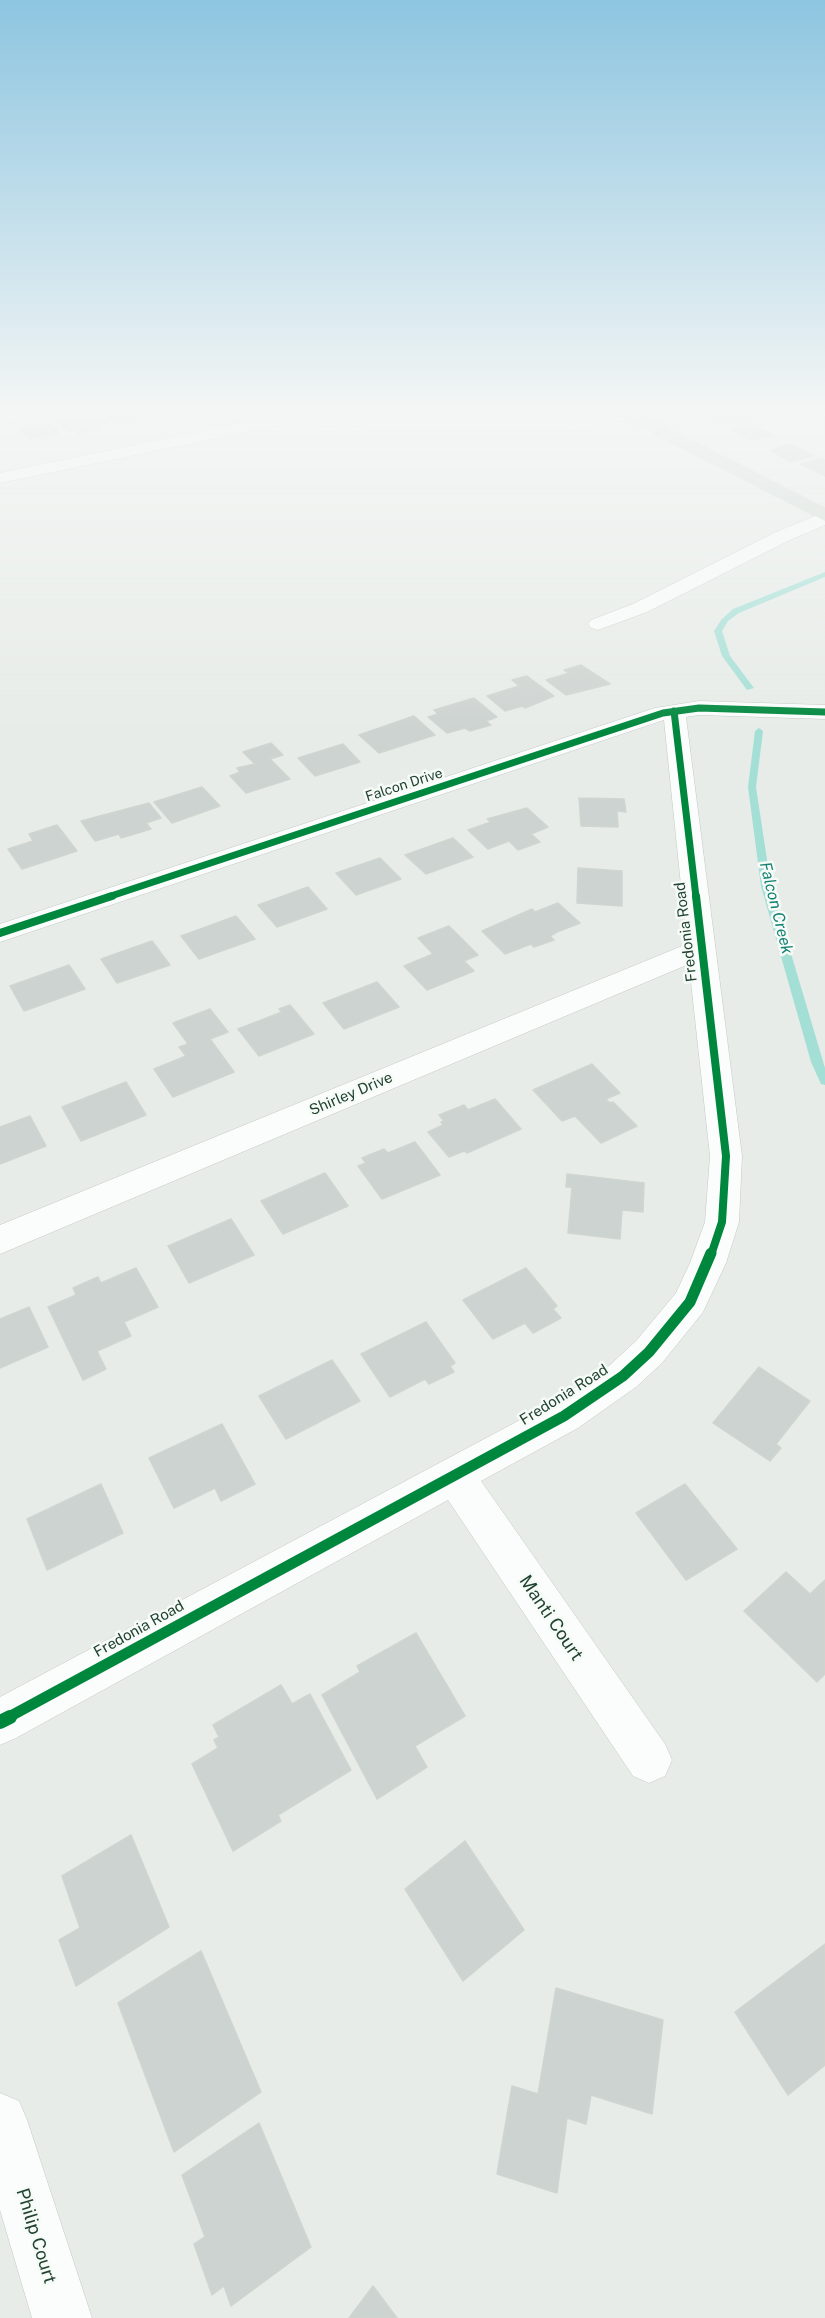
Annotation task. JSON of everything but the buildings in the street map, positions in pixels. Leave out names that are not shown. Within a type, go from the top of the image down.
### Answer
[{"type":"street","points":[[598,624],[650,604],[825,516]]},
{"type":"street","name":"Falcon Drive","points":[[0,933],[674,711],[699,708],[751,708],[825,712]]},
{"type":"street","name":"Fredonia Road","points":[[0,1722],[564,1416],[610,1386],[649,1352],[672,1327],[697,1289],[714,1250],[722,1222],[726,1170],[703,948],[674,711]]},
{"type":"street","name":"Shirley Drive","points":[[0,1240],[703,948]]},
{"type":"street","name":"Manti Court","points":[[454,1475],[649,1760]]},
{"type":"street","name":"Philip Court","points":[[0,2120],[62,2318]]},
{"type":"waterway","name":"Falcon Creek","points":[[750,688],[726,656],[718,631],[725,620],[736,611],[825,574]]},
{"type":"waterway","name":"Falcon Creek","points":[[759,731],[752,787],[766,886],[817,1062],[825,1081]]},
{"type":"cycle path","points":[[0,933],[663,713],[699,708],[825,712]]},
{"type":"cycle path","points":[[0,1722],[564,1416],[623,1376],[649,1352],[690,1302],[708,1263],[722,1222],[726,1156],[674,711]]}]
